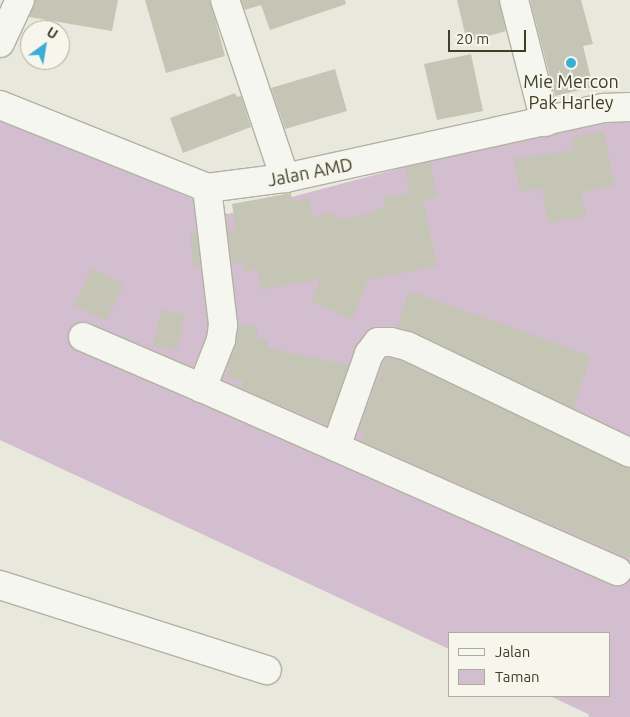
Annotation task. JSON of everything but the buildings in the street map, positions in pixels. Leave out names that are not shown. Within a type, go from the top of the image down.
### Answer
[{"type":"street","points":[[0,42],[20,0]]},
{"type":"street","points":[[225,0],[285,178]]},
{"type":"street","points":[[514,0],[545,122]]},
{"type":"street","name":"Jalan AMD","points":[[0,105],[207,188],[285,178],[604,108],[630,107]]},
{"type":"street","points":[[202,388],[221,340],[223,325],[207,188]]},
{"type":"street","points":[[82,337],[617,571]]},
{"type":"street","points":[[336,447],[370,354],[378,342],[391,342],[407,346],[630,453]]},
{"type":"street","points":[[0,585],[267,670]]},
{"type":"green space","points":[[0,117],[228,214],[491,144],[630,117],[630,717],[589,717],[588,714],[552,697],[610,697],[610,632],[448,632],[448,649],[0,440]]},
{"type":"place","name":"Mie Mercon Pak Harley","points":[[571,63]]}]
